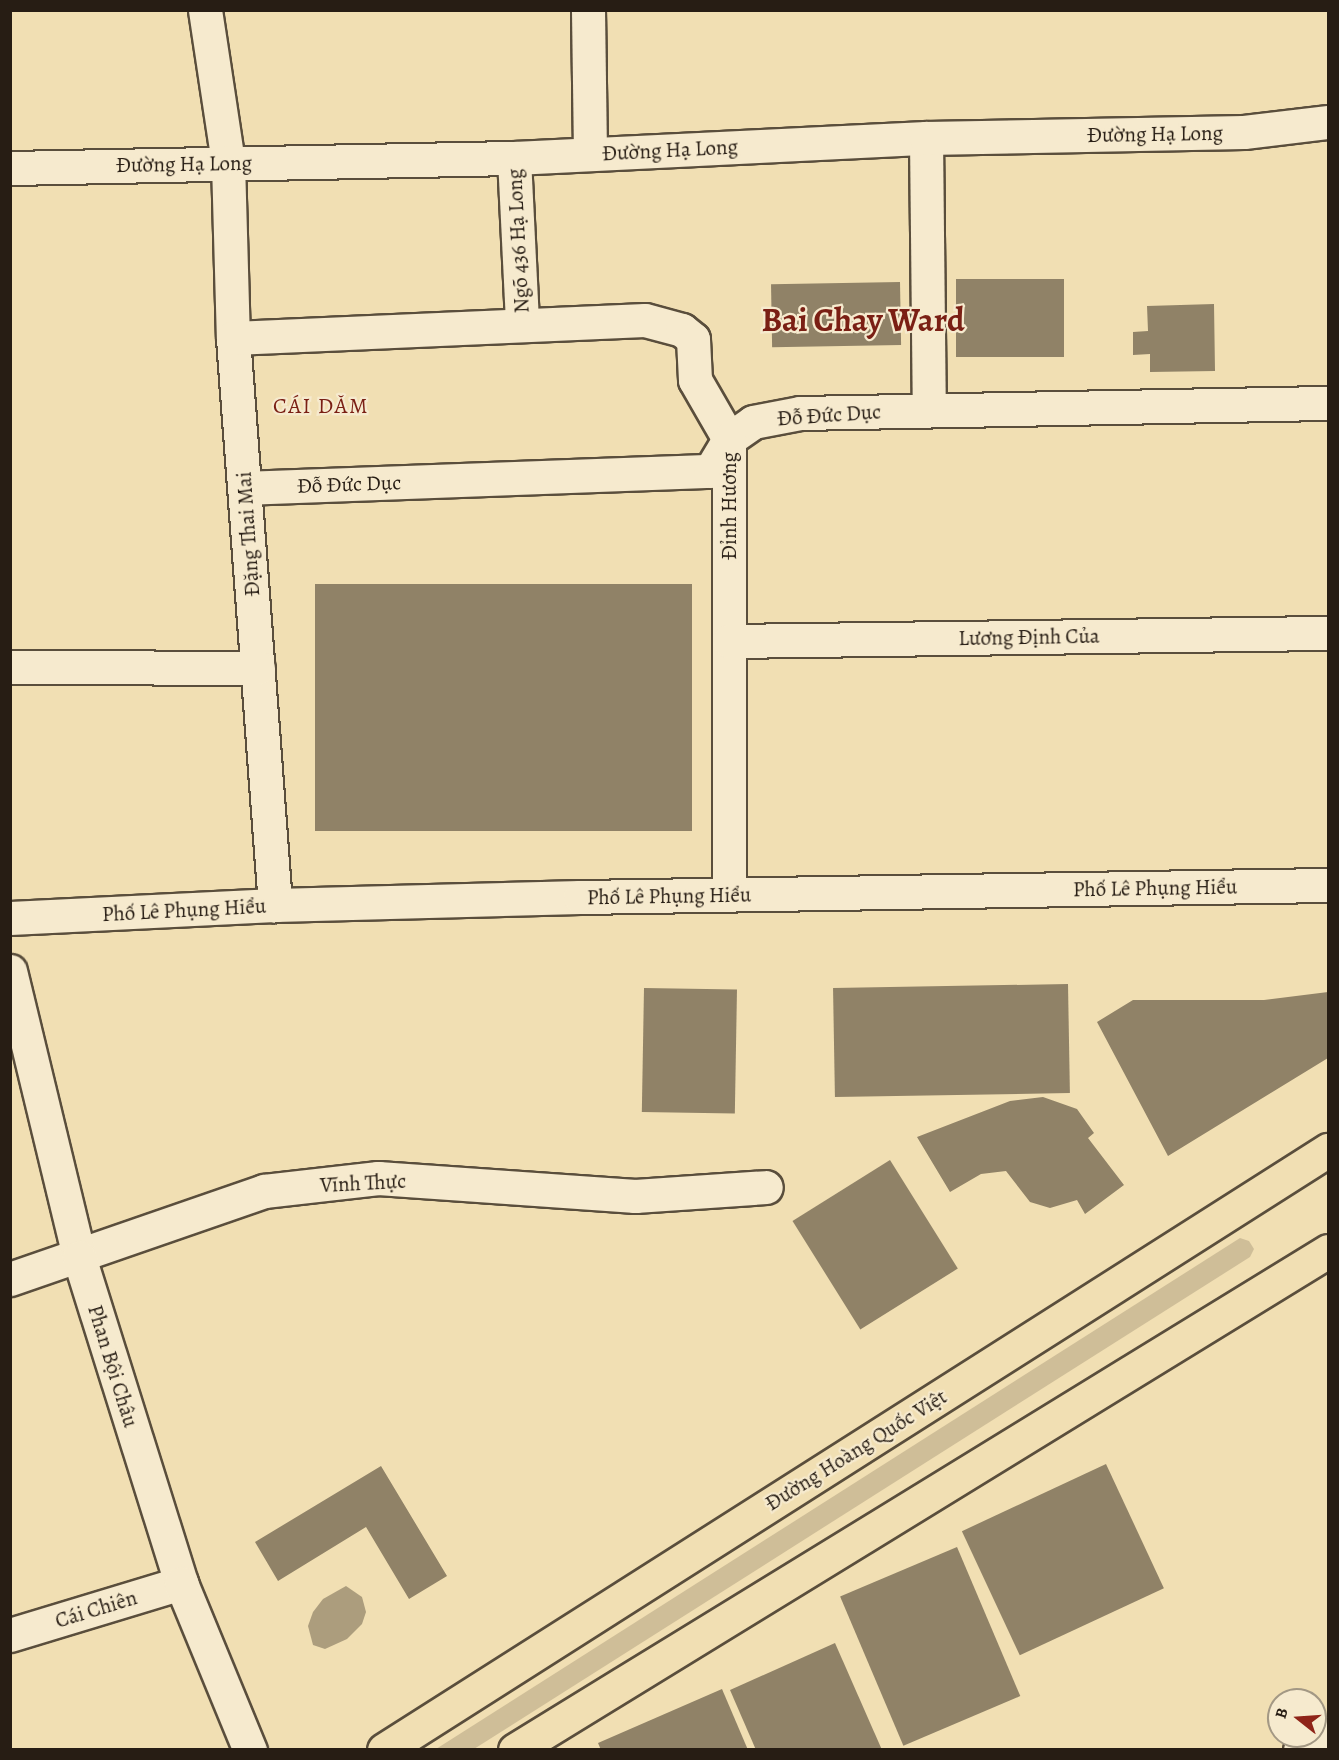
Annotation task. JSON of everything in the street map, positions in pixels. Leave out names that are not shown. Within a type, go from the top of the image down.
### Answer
[{"type":"main road","name":"Đường Hoàng Quốc Việt","points":[[384,1749],[1329,1150]]},
{"type":"main road","points":[[514,1749],[1329,1251]]},
{"type":"street","name":"Đặng Thai Mai","points":[[205,10],[228,162],[233,338],[275,905]]},
{"type":"street","points":[[588,10],[590,153]]},
{"type":"street","name":"Đường Hạ Long","points":[[10,168],[514,158],[926,138],[1244,132],[1329,122]]},
{"type":"street","points":[[926,138],[928,410]]},
{"type":"street","name":"Ngõ 436 Hạ Long","points":[[514,158],[522,324]]},
{"type":"street","name":"Đỉnh Hương","points":[[233,338],[645,320],[682,330],[693,339],[695,380],[729,439],[729,895]]},
{"type":"street","name":"Đỗ Đức Dục","points":[[245,489],[710,471],[729,439],[753,422],[800,413],[1329,403]]},
{"type":"street","name":"Lương Định Của","points":[[729,641],[1329,633]]},
{"type":"street","points":[[10,667],[258,668]]},
{"type":"street","name":"Phố Lê Phụng Hiểu","points":[[10,918],[275,905],[1329,885]]},
{"type":"street","name":"Phan Bội Châu","points":[[10,971],[79,1257],[181,1583],[250,1749]]},
{"type":"street","name":"Vĩnh Thực","points":[[10,1279],[79,1257],[264,1191],[378,1178],[635,1196],[766,1187]]},
{"type":"street","name":"Cái Chiên","points":[[10,1635],[181,1583]]},
{"type":"street","points":[[1300,1749],[1329,1735]]},
{"type":"shaded area","points":[[1240,1238],[1249,1241],[1254,1249],[1250,1257],[474,1749],[436,1749]]},
{"type":"shaded area","points":[[346,1586],[362,1597],[366,1612],[362,1624],[347,1639],[325,1649],[313,1645],[308,1626],[313,1612],[323,1599]]},
{"type":"building","points":[[956,279],[1064,279],[1064,357],[956,357]]},
{"type":"building","points":[[900,282],[901,345],[772,347],[771,284]]},
{"type":"building","points":[[1214,304],[1215,371],[1150,372],[1150,354],[1133,355],[1133,332],[1148,331],[1147,306]]},
{"type":"building","points":[[315,584],[692,584],[692,831],[315,831]]},
{"type":"building","points":[[1068,984],[1070,1093],[835,1097],[833,988]]},
{"type":"building","points":[[644,988],[737,990],[735,1114],[642,1112]]},
{"type":"building","points":[[1328,992],[1328,1058],[1168,1156],[1097,1022],[1133,1000],[1264,1000]]},
{"type":"building","points":[[1043,1097],[1077,1109],[1094,1133],[1088,1138],[1124,1185],[1085,1214],[1077,1200],[1050,1208],[1030,1202],[1006,1171],[981,1174],[950,1192],[917,1137],[1010,1101]]},
{"type":"building","points":[[890,1160],[958,1269],[860,1329],[792,1221]]},
{"type":"building","points":[[1106,1464],[1164,1588],[1020,1655],[962,1531]]},
{"type":"building","points":[[381,1466],[447,1576],[409,1599],[366,1527],[278,1581],[255,1542]]},
{"type":"building","points":[[957,1547],[1020,1696],[903,1746],[840,1597]]},
{"type":"building","points":[[835,1643],[882,1750],[756,1750],[730,1690]]},
{"type":"building","points":[[722,1689],[748,1750],[601,1750],[598,1743]]},
{"type":"district","name":"Bai Chay Ward","points":[[863,320]]},
{"type":"district","name":"CÁI DĂM","points":[[321,407]]}]
